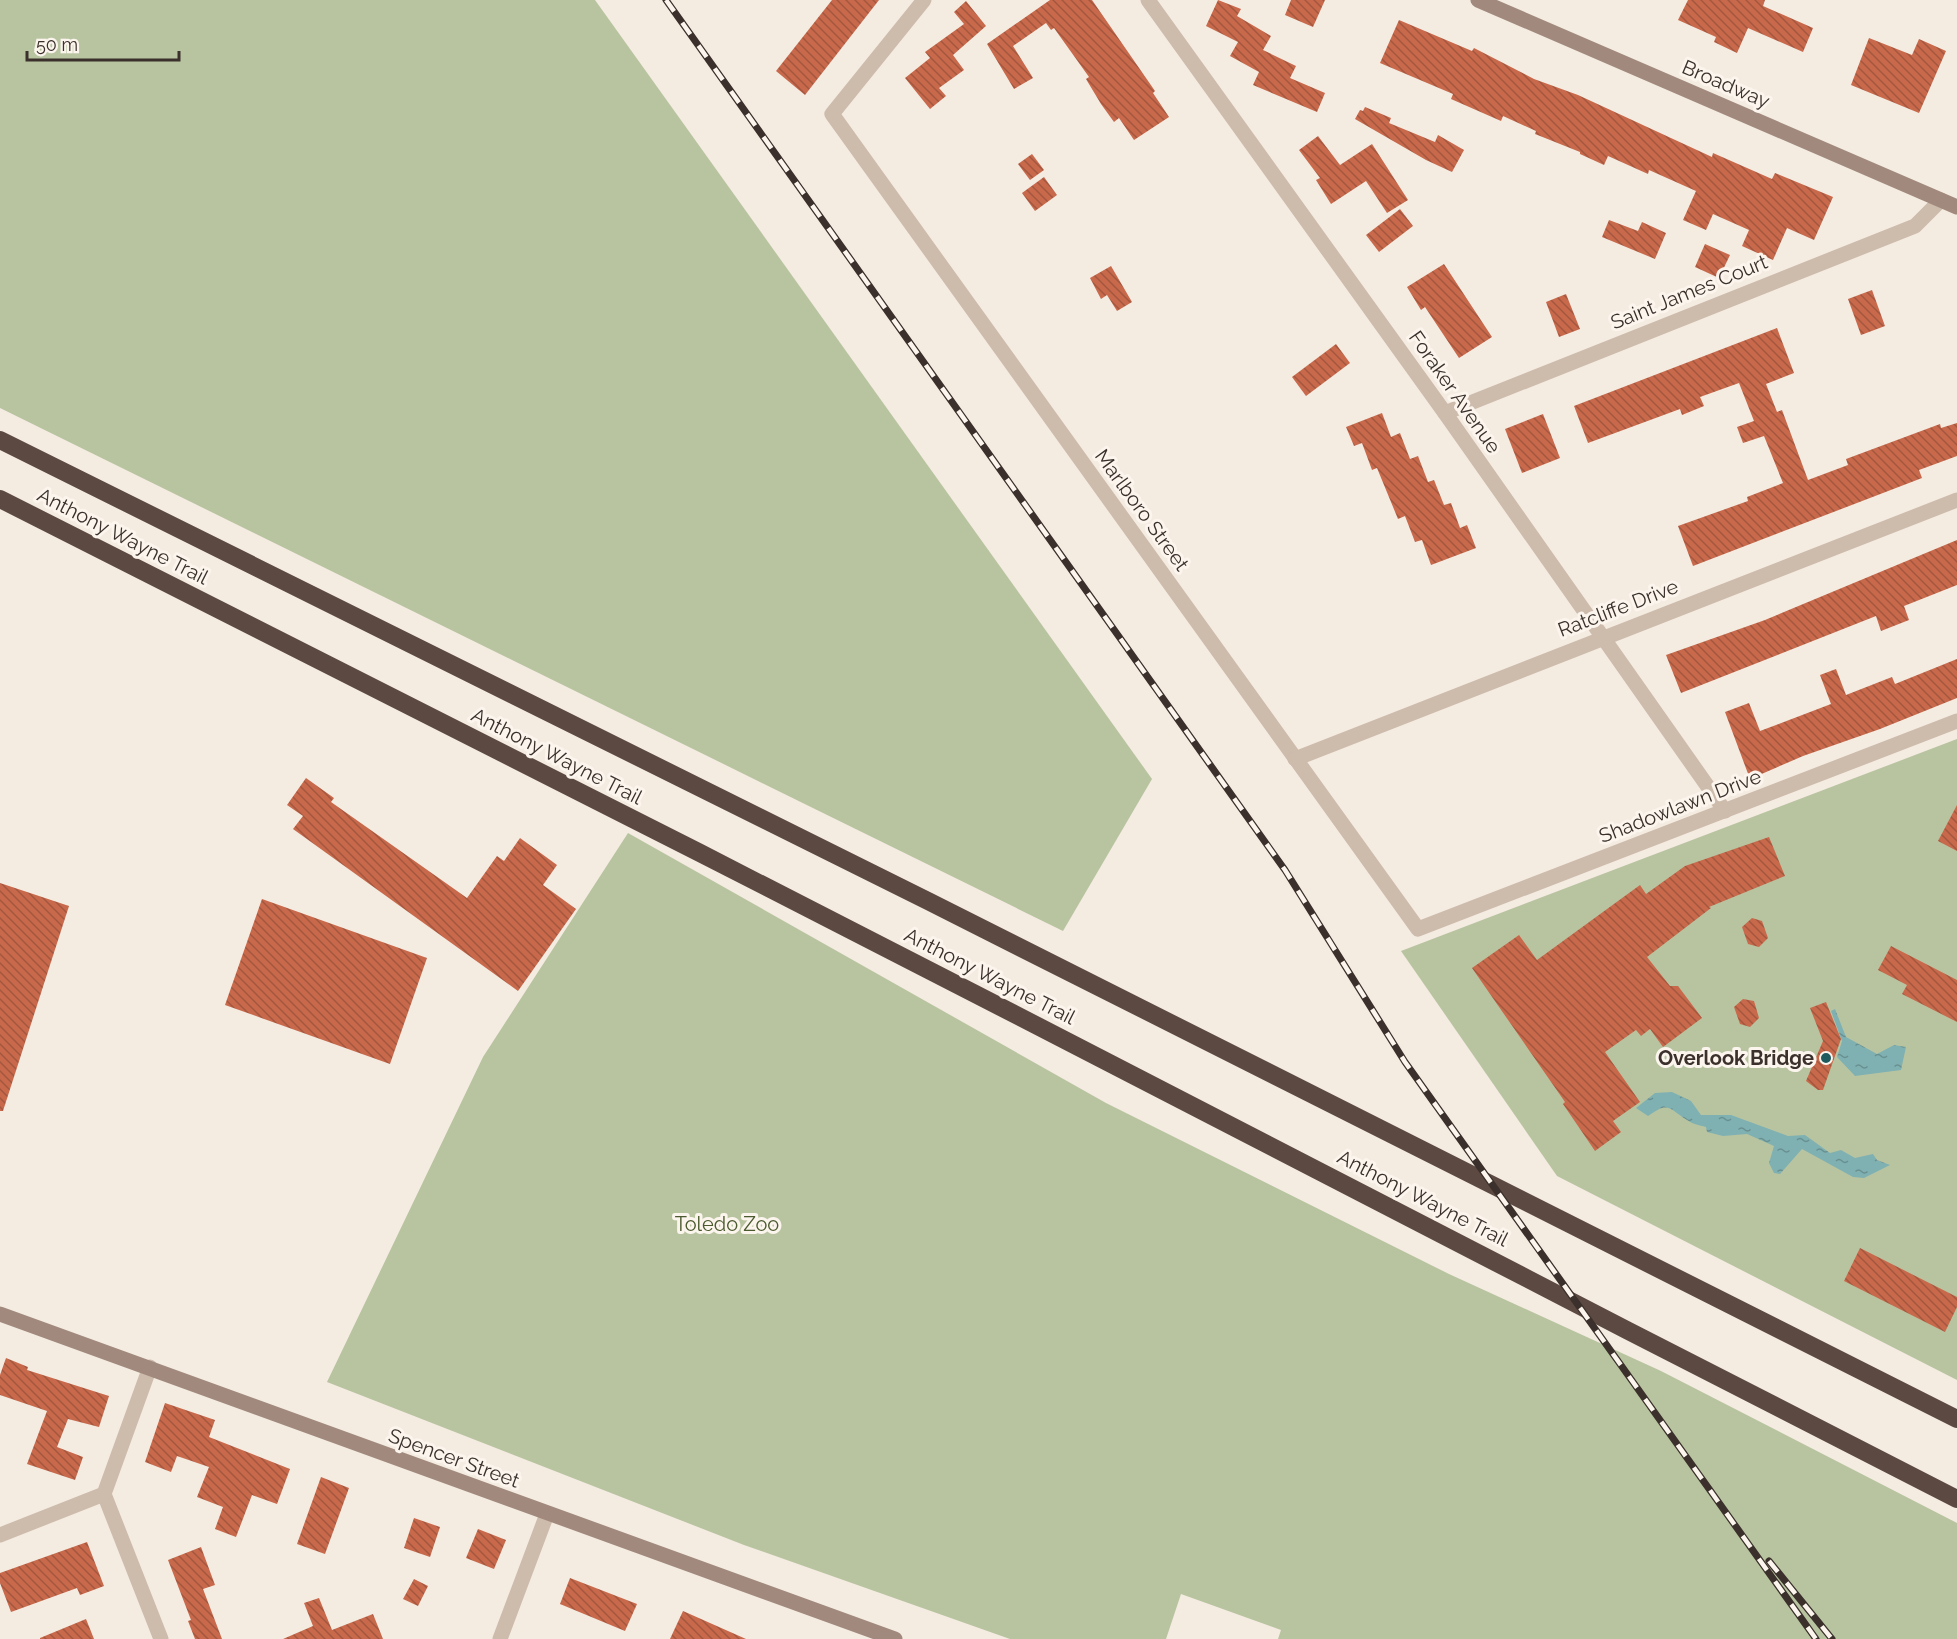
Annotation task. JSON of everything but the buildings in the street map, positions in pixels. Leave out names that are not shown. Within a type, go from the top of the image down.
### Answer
[{"type":"highway","name":"Anthony Wayne Trail","points":[[0,440],[928,901],[1957,1419]]},
{"type":"highway","name":"Anthony Wayne Trail","points":[[0,499],[1014,1013],[1492,1258],[1601,1318],[1957,1499]]},
{"type":"street","name":"Marlboro Street","points":[[924,0],[832,114],[1418,930]]},
{"type":"street","name":"Foraker Avenue","points":[[1148,0],[1445,413],[1600,637],[1725,811]]},
{"type":"street","name":"Broadway","points":[[1478,0],[1957,207]]},
{"type":"street","name":"Saint James Court","points":[[1445,413],[1915,226],[1941,200]]},
{"type":"street","name":"Ratcliffe Drive","points":[[1295,759],[1600,637],[1957,500]]},
{"type":"street","name":"Shadowlawn Drive","points":[[1418,930],[1957,721]]},
{"type":"street","name":"Spencer Street","points":[[0,1314],[895,1639]]},
{"type":"street","points":[[150,1367],[104,1494],[162,1639]]},
{"type":"street","points":[[0,1535],[104,1494]]},
{"type":"street","points":[[500,1639],[547,1514]]},
{"type":"green space","points":[[0,0],[595,0],[1152,779],[1063,931],[0,408]]},
{"type":"green space","points":[[1957,739],[1957,1380],[1557,1176],[1401,951]]},
{"type":"green space","name":"Toledo Zoo","points":[[628,833],[1106,1103],[1449,1274],[1661,1371],[1957,1523],[1957,1639],[1278,1639],[1281,1630],[1181,1594],[1166,1639],[1010,1639],[744,1545],[327,1382],[483,1057]]},
{"type":"water","points":[[1835,1009],[1846,1037],[1877,1054],[1894,1045],[1906,1047],[1901,1070],[1855,1076],[1837,1057],[1842,1041],[1831,1011]]},
{"type":"water","points":[[1672,1092],[1691,1101],[1701,1115],[1731,1115],[1788,1136],[1805,1135],[1830,1153],[1841,1150],[1855,1158],[1873,1154],[1877,1160],[1890,1165],[1864,1178],[1853,1177],[1802,1149],[1780,1174],[1774,1173],[1769,1163],[1774,1146],[1747,1134],[1723,1136],[1707,1132],[1706,1127],[1691,1122],[1668,1108],[1660,1109],[1648,1116],[1636,1108],[1655,1093]]},
{"type":"railway","points":[[666,0],[1285,870],[1405,1062],[1816,1639]]},
{"type":"railway","points":[[1769,1561],[1832,1639]]},
{"type":"place","name":"Overlook Bridge","points":[[1826,1058]]}]
